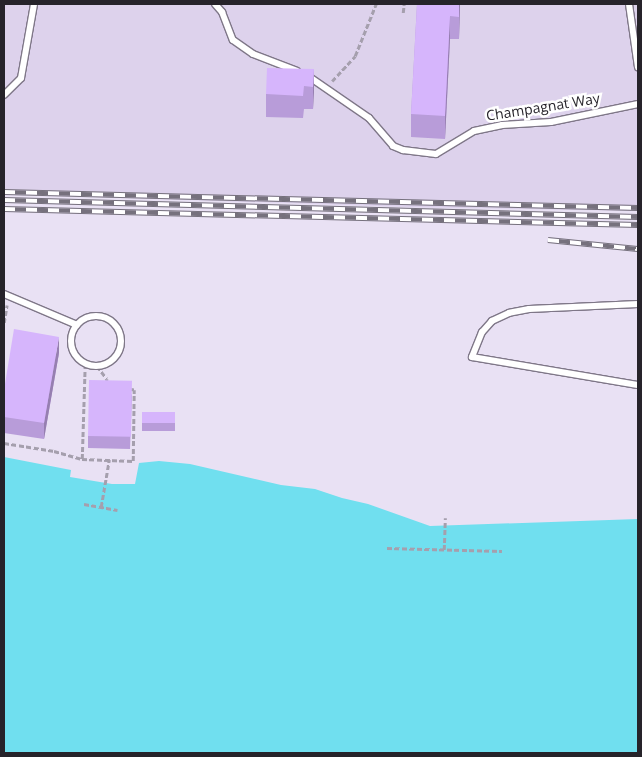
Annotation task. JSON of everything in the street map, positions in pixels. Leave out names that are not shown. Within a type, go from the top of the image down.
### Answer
[{"type":"lane","points":[[4,96],[21,78],[34,4]]},
{"type":"lane","name":"Champagnat Way","points":[[215,4],[222,12],[233,40],[253,54],[306,75],[326,87],[368,118],[393,146],[403,150],[436,154],[474,131],[502,125],[551,122],[638,104]]},
{"type":"lane","points":[[629,4],[638,67]]},
{"type":"lane","points":[[6,295],[77,325]]},
{"type":"lane","points":[[638,304],[529,309],[509,313],[492,321],[482,332],[472,357],[638,385]]},
{"type":"lane","points":[[91,316],[100,316],[115,324],[120,332],[120,349],[116,356],[110,362],[97,366],[85,363],[76,355],[73,348],[72,340],[77,325],[91,316]]},
{"type":"path","points":[[326,87],[355,56],[376,4]]},
{"type":"path","points":[[403,13],[404,4]]},
{"type":"path","points":[[4,323],[6,295]]},
{"type":"path","points":[[82,459],[85,363]]},
{"type":"path","points":[[97,366],[108,379],[107,388],[100,388]]},
{"type":"path","points":[[84,388],[92,388]]},
{"type":"path","points":[[4,442],[54,451],[82,459],[132,461],[134,390],[125,389]]},
{"type":"path","points":[[101,507],[108,460]]},
{"type":"path","points":[[84,504],[118,510]]},
{"type":"path","points":[[444,550],[445,518]]},
{"type":"path","points":[[387,548],[502,551]]},
{"type":"shaded area","points":[[4,4],[638,4],[638,211],[405,207],[4,194]]},
{"type":"water","points":[[4,457],[71,470],[70,477],[112,484],[135,484],[139,463],[159,461],[190,464],[281,485],[315,489],[368,504],[430,526],[638,519],[638,753],[4,753]]},
{"type":"building","points":[[417,4],[459,4],[459,17],[450,16],[445,116],[411,114]]},
{"type":"building","points":[[267,68],[314,69],[313,87],[304,86],[303,96],[266,94]]},
{"type":"building","points":[[14,329],[59,337],[44,423],[4,417],[4,390]]},
{"type":"building","points":[[89,380],[132,381],[131,437],[88,436]]},
{"type":"building","points":[[142,412],[175,412],[175,423],[142,423]]},
{"type":"railway","points":[[4,192],[638,208]]},
{"type":"railway","points":[[4,200],[638,217]]},
{"type":"railway","points":[[4,209],[638,225]]},
{"type":"railway","points":[[548,240],[638,249]]}]
